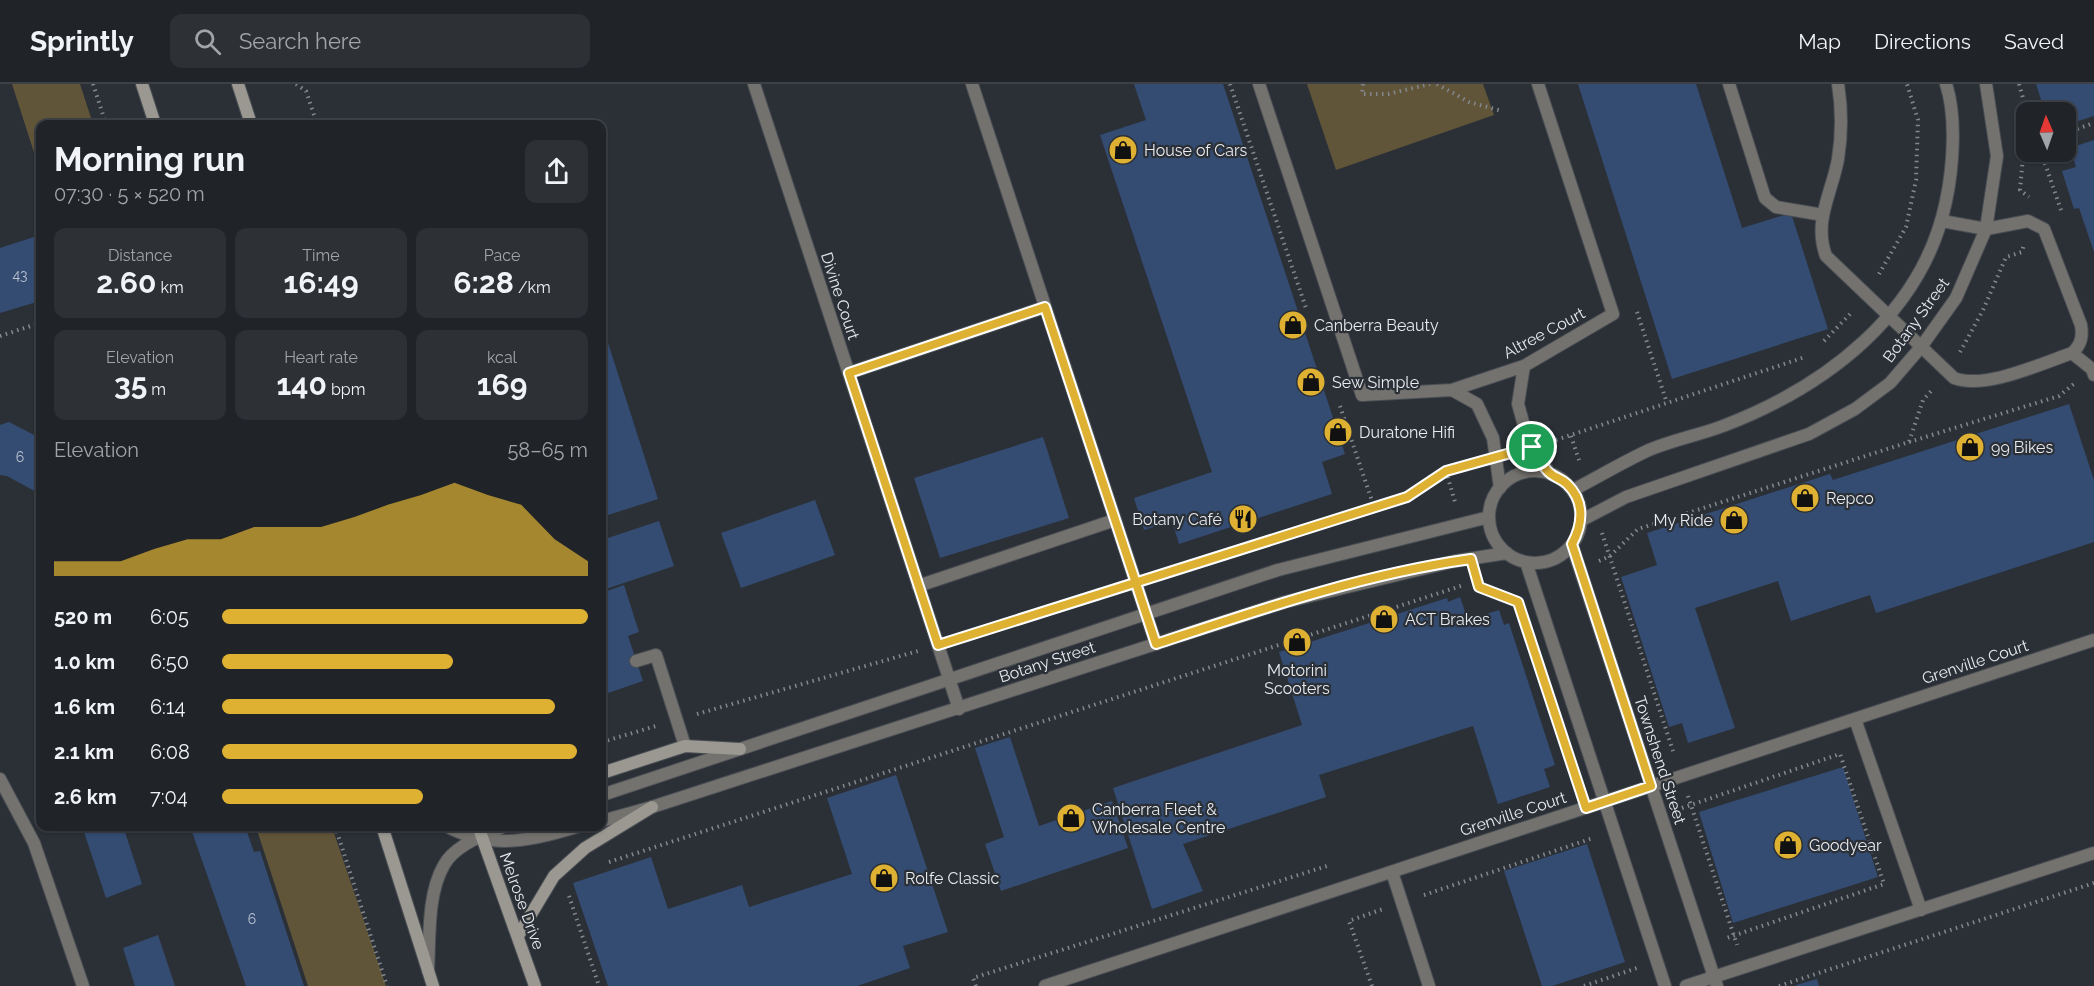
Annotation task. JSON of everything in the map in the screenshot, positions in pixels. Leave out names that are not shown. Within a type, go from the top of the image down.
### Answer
[{"type":"main road","points":[[142,84],[154,120]]},
{"type":"main road","points":[[238,84],[250,120]]},
{"type":"main road","points":[[606,772],[685,746],[740,749]]},
{"type":"main road","points":[[518,936],[554,876],[585,848],[652,807]]},
{"type":"main road","points":[[384,831],[433,986]]},
{"type":"main road","name":"Melrose Drive","points":[[479,832],[535,986]]},
{"type":"street","name":"Divine Court","points":[[753,84],[959,709]]},
{"type":"street","points":[[972,84],[1156,644]]},
{"type":"street","name":"Altree Court","points":[[1259,84],[1362,395],[1452,390],[1524,366],[1613,314],[1538,84]]},
{"type":"street","points":[[1729,84],[1765,198],[1776,207],[1824,215]]},
{"type":"street","points":[[1838,84],[1842,124],[1838,161],[1820,232],[1826,256],[1954,378],[1976,382],[2072,353],[2079,347],[2082,334],[2081,325],[2044,228],[2028,222],[1986,229],[1942,221]]},
{"type":"street","name":"Botany Street","points":[[1573,490],[1650,450],[1724,425],[1797,392],[1852,354],[1890,317],[1926,262],[1942,221],[1952,172],[1946,84]]},
{"type":"street","name":"Botany Street","points":[[1582,520],[1626,496],[1809,434],[1855,409],[1890,383],[1921,347],[1956,298],[1986,229],[1997,156],[1986,84]]},
{"type":"street","points":[[849,373],[1045,307]]},
{"type":"street","points":[[2072,353],[2093,372]]},
{"type":"street","points":[[1524,366],[1518,404],[1532,447],[1550,474]]},
{"type":"street","points":[[1452,390],[1477,404],[1493,438],[1500,488]]},
{"type":"street","points":[[1541,471],[1558,477],[1573,490],[1580,504],[1582,520],[1572,544],[1552,560],[1526,562],[1507,553],[1494,537],[1489,516],[1494,497],[1500,488],[1522,473],[1541,471]]},
{"type":"street","name":"Botany Street","points":[[606,794],[1278,570],[1489,516]]},
{"type":"street","points":[[918,586],[1115,520]]},
{"type":"street","name":"Townshend Street","points":[[1572,544],[1715,981]]},
{"type":"street","name":"Botany Street","points":[[606,819],[652,807],[959,709],[1285,602],[1357,583],[1507,553]]},
{"type":"street","points":[[1526,562],[1665,986]]},
{"type":"street","name":"Grenville Court","points":[[1045,986],[2094,640]]},
{"type":"street","points":[[636,661],[656,655],[685,746]]},
{"type":"street","points":[[1855,719],[1921,909]]},
{"type":"street","points":[[0,779],[34,843],[83,986]]},
{"type":"street","points":[[455,831],[459,833],[479,832],[517,842],[560,831]]},
{"type":"street","points":[[428,972],[431,925],[438,878],[444,863],[479,832]]},
{"type":"street","points":[[1686,986],[1715,981],[1743,967],[2094,853]]},
{"type":"street","points":[[1392,872],[1429,986]]},
{"type":"path","points":[[93,84],[105,120]]},
{"type":"path","points":[[296,84],[306,91],[316,120]]},
{"type":"path","points":[[1230,84],[1309,315]]},
{"type":"path","points":[[1363,84],[1362,94],[1388,94],[1430,84]]},
{"type":"path","points":[[1437,84],[1469,102],[1502,111]]},
{"type":"path","points":[[1821,345],[1867,295],[1906,227],[1916,180],[1918,120],[1907,84]]},
{"type":"path","points":[[2019,84],[2025,102]]},
{"type":"path","points":[[2076,129],[2094,123]]},
{"type":"path","points":[[0,336],[36,324]]},
{"type":"path","points":[[1532,447],[1813,354]]},
{"type":"path","points":[[1909,442],[2059,396],[2093,372]]},
{"type":"path","points":[[1339,405],[1374,507]]},
{"type":"path","points":[[1571,435],[1586,483]]},
{"type":"path","points":[[606,741],[938,645],[1407,497],[1446,471],[1496,457]]},
{"type":"path","points":[[1446,471],[1461,524]]},
{"type":"path","points":[[1596,513],[1743,967]]},
{"type":"path","points":[[1471,559],[1479,587],[1518,602]]},
{"type":"path","points":[[1586,808],[1599,848]]},
{"type":"path","points":[[337,831],[387,986]]},
{"type":"path","points":[[1779,986],[2094,883]]},
{"type":"path","points":[[1634,957],[1641,977]]},
{"type":"path","points":[[974,978],[976,986]]},
{"type":"shaded area","points":[[12,84],[80,84],[92,120],[36,120],[36,159]]},
{"type":"shaded area","points":[[1307,84],[1483,84],[1494,115],[1336,170]]},
{"type":"shaded area","points":[[257,831],[333,831],[386,986],[308,986]]},
{"type":"building","points":[[1134,84],[1223,84],[1345,454],[1322,462],[1332,494],[1179,544],[1172,521],[1144,530],[1134,498],[1212,472],[1100,135],[1146,120]]},
{"type":"building","points":[[1578,84],[1696,84],[1742,228],[1791,213],[1828,329],[1672,379]]},
{"type":"building","points":[[2036,84],[2094,84],[2094,116],[2076,122],[2076,102],[2042,102]]},
{"type":"building","points":[[2094,140],[2094,252],[2079,208],[2074,209],[2062,171],[2076,167],[2076,146]]},
{"type":"building","points":[[36,236],[36,302],[0,313],[0,248]]},
{"type":"building","points":[[606,336],[658,499],[606,516]]},
{"type":"building","points":[[2069,404],[2094,480],[2094,542],[1876,613],[1870,595],[1791,621],[1778,581],[1695,608],[1735,728],[1688,743],[1682,723],[1669,727],[1621,577],[1657,565],[1647,533],[1830,474],[1833,480]]},
{"type":"building","points":[[9,422],[36,436],[36,492],[7,476],[0,475],[0,425]]},
{"type":"building","points":[[1043,437],[1069,518],[940,558],[914,478]]},
{"type":"building","points":[[815,500],[835,555],[741,588],[721,533]]},
{"type":"building","points":[[659,521],[674,566],[606,589],[606,539]]},
{"type":"building","points":[[624,585],[639,632],[628,636],[643,681],[606,694],[606,589],[607,591]]},
{"type":"building","points":[[1460,597],[1468,620],[1499,610],[1504,625],[1509,623],[1555,765],[1544,769],[1550,787],[1498,804],[1473,726],[1319,775],[1326,797],[1183,844],[1203,891],[1152,909],[1113,788],[1302,725],[1279,652],[1447,598],[1448,602]]},
{"type":"building","points":[[1010,737],[1039,826],[1112,801],[1128,848],[1001,891],[985,844],[1004,837],[975,748]]},
{"type":"building","name":"Goodyear","points":[[1843,767],[1878,877],[1733,923],[1699,812]]},
{"type":"building","name":"Rolfe Classic","points":[[896,775],[948,932],[903,946],[910,968],[857,986],[608,986],[573,883],[651,857],[668,909],[742,885],[749,907],[852,874],[827,798]]},
{"type":"building","points":[[84,831],[125,831],[142,884],[106,898]]},
{"type":"building","points":[[192,831],[247,831],[254,852],[260,851],[304,986],[246,986]]},
{"type":"building","points":[[1587,844],[1625,962],[1552,986],[1542,986],[1504,871]]},
{"type":"building","points":[[158,935],[175,986],[135,986],[123,948]]},
{"type":"building","points":[[1817,979],[1819,986],[1796,986],[1796,985]]},
{"type":"place","name":"House of Cars","points":[[1123,150]]},
{"type":"place","name":"Canberra Beauty","points":[[1293,325]]},
{"type":"place","name":"Sew Simple","points":[[1311,382]]},
{"type":"place","name":"Duratone Hifi","points":[[1338,432]]},
{"type":"place","name":"99 Bikes","points":[[1970,447]]},
{"type":"place","name":"Repco","points":[[1805,498]]},
{"type":"place","name":"Botany Café","points":[[1243,519]]},
{"type":"place","name":"My Ride","points":[[1734,520]]},
{"type":"place","name":"ACT Brakes","points":[[1384,619]]},
{"type":"place","name":"Motorini Scooters","points":[[1297,642]]},
{"type":"place","name":"Canberra Fleet & Wholesale Centre","points":[[1071,818]]},
{"type":"place","name":"Goodyear","points":[[1788,845]]},
{"type":"place","name":"Rolfe Classic","points":[[884,878]]},
{"type":"route","points":[[1532,447],[1446,471],[1407,497],[1215,557],[1136,583],[938,645],[849,373],[1045,307],[1136,583],[1156,644],[1285,602],[1346,586],[1471,559],[1479,587],[1518,602],[1586,808],[1651,786],[1572,544],[1582,520],[1580,504],[1573,490],[1558,477],[1550,474],[1532,447]]}]
